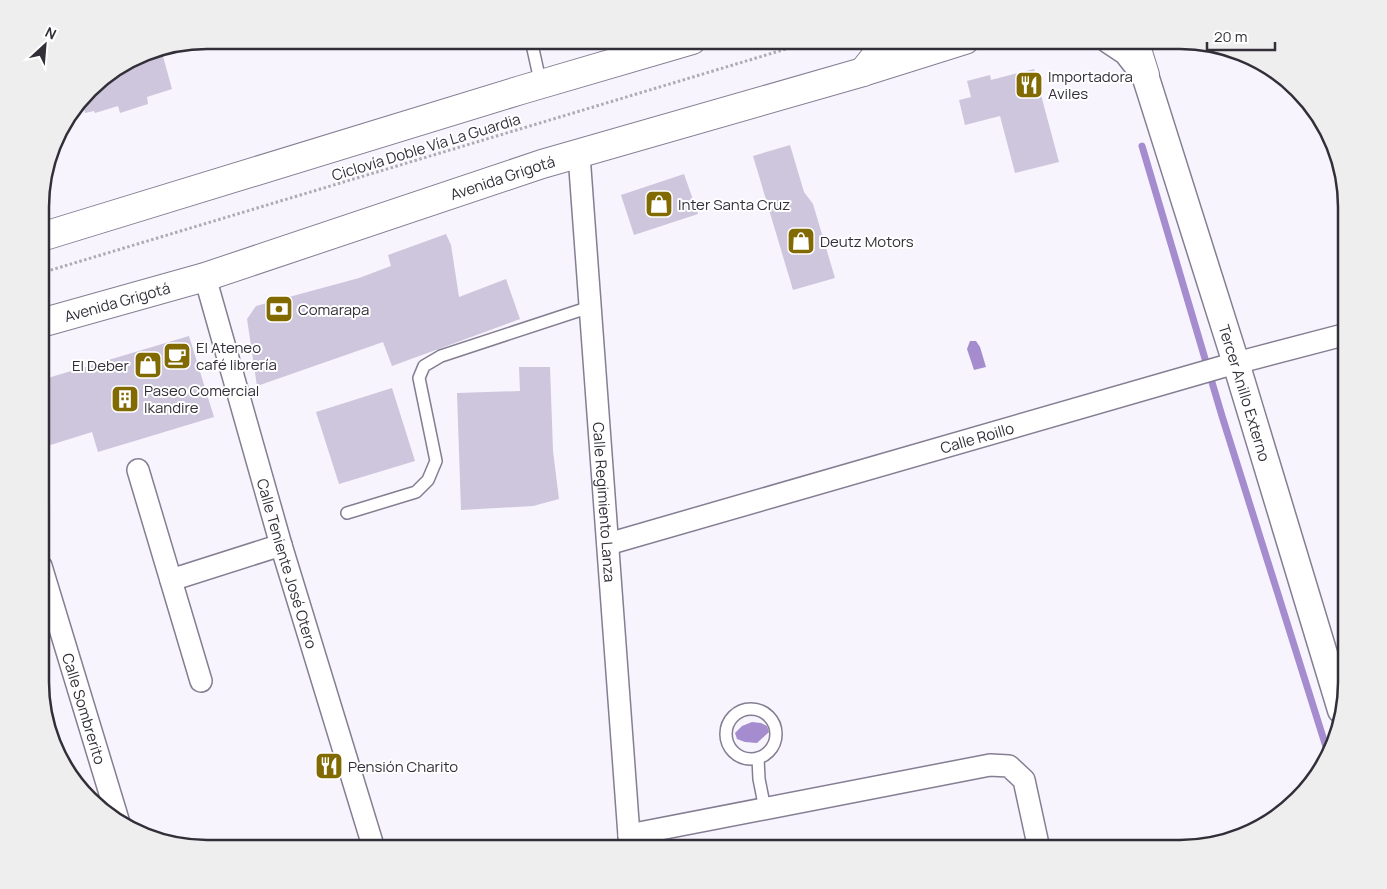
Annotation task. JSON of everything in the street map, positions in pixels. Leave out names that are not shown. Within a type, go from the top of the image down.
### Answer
[{"type":"main road","points":[[49,235],[662,49]]},
{"type":"main road","points":[[863,72],[881,49]]},
{"type":"main road","name":"Avenida Grigotá","points":[[49,321],[205,277],[542,164],[863,72],[936,49]]},
{"type":"main road","points":[[1136,49],[1145,75]]},
{"type":"street","name":"Tercer Anillo Externo","points":[[1122,49],[1127,52],[1145,75],[1230,364],[1337,698]]},
{"type":"street","name":"Tercer Anillo Externo","points":[[1145,75],[1149,49]]},
{"type":"street","name":"Calle Regimiento Lanza","points":[[579,154],[630,840]]},
{"type":"street","name":"Calle Teniente José Otero","points":[[205,277],[281,545],[371,840]]},
{"type":"street","name":"Calle Roillo","points":[[608,544],[1230,364],[1338,336]]},
{"type":"street","points":[[138,470],[201,681]]},
{"type":"street","points":[[171,580],[281,545]]},
{"type":"street","name":"Calle Sombrerito","points":[[49,592],[115,811]]},
{"type":"street","points":[[638,840],[765,809],[990,765],[1009,766],[1024,780],[1038,840]]},
{"type":"lane","points":[[533,49],[541,85]]},
{"type":"lane","points":[[347,514],[416,492],[428,480],[436,461],[419,378],[424,366],[441,356],[468,346],[590,306]]},
{"type":"lane","points":[[748,709],[757,709],[765,713],[775,726],[776,735],[774,743],[770,750],[758,758],[746,758],[738,755],[732,749],[726,732],[733,717],[748,709]]},
{"type":"lane","points":[[758,758],[759,779],[765,809]]},
{"type":"path","name":"Ciclovía Doble Vía La Guardia","points":[[49,271],[786,49]]},
{"type":"shaded area","points":[[970,341],[976,341],[980,347],[986,367],[974,370],[967,349]]},
{"type":"shaded area","points":[[752,722],[767,726],[769,732],[757,743],[737,739],[735,733],[742,726]]},
{"type":"building","points":[[163,55],[172,89],[147,97],[148,104],[120,113],[118,106],[95,113],[94,111],[85,113],[84,108],[95,95],[119,75],[137,65]]},
{"type":"building","points":[[1034,69],[1059,162],[1015,173],[1000,116],[965,125],[959,100],[971,97],[967,81],[990,75],[991,80]]},
{"type":"building","name":"Deutz Motors","points":[[790,145],[804,192],[813,204],[835,278],[793,290],[753,156]]},
{"type":"building","name":"Inter Santa Cruz","points":[[684,174],[698,214],[634,235],[621,195]]},
{"type":"building","points":[[446,234],[451,245],[459,297],[506,279],[520,319],[392,366],[383,342],[257,386],[247,319],[256,306],[359,278],[391,266],[388,255]]},
{"type":"building","name":"Paseo Comercial Ikandire","points":[[189,336],[214,417],[98,452],[92,432],[49,445],[49,378]]},
{"type":"building","points":[[519,367],[550,367],[553,451],[559,499],[533,506],[461,510],[457,393],[520,391]]},
{"type":"building","points":[[392,388],[415,461],[339,484],[316,412]]},
{"type":"waterway","points":[[1142,146],[1222,416],[1325,744]]},
{"type":"place","name":"Importadora Aviles","points":[[1029,85]]},
{"type":"place","name":"Inter Santa Cruz","points":[[659,204]]},
{"type":"place","name":"Deutz Motors","points":[[801,241]]},
{"type":"place","name":"Comarapa","points":[[279,309]]},
{"type":"place","name":"El Ateneo café librería","points":[[177,356]]},
{"type":"place","name":"El Deber","points":[[148,365]]},
{"type":"place","name":"Paseo Comercial Ikandire","points":[[125,399]]},
{"type":"place","name":"Pensión Charito","points":[[329,766]]}]
